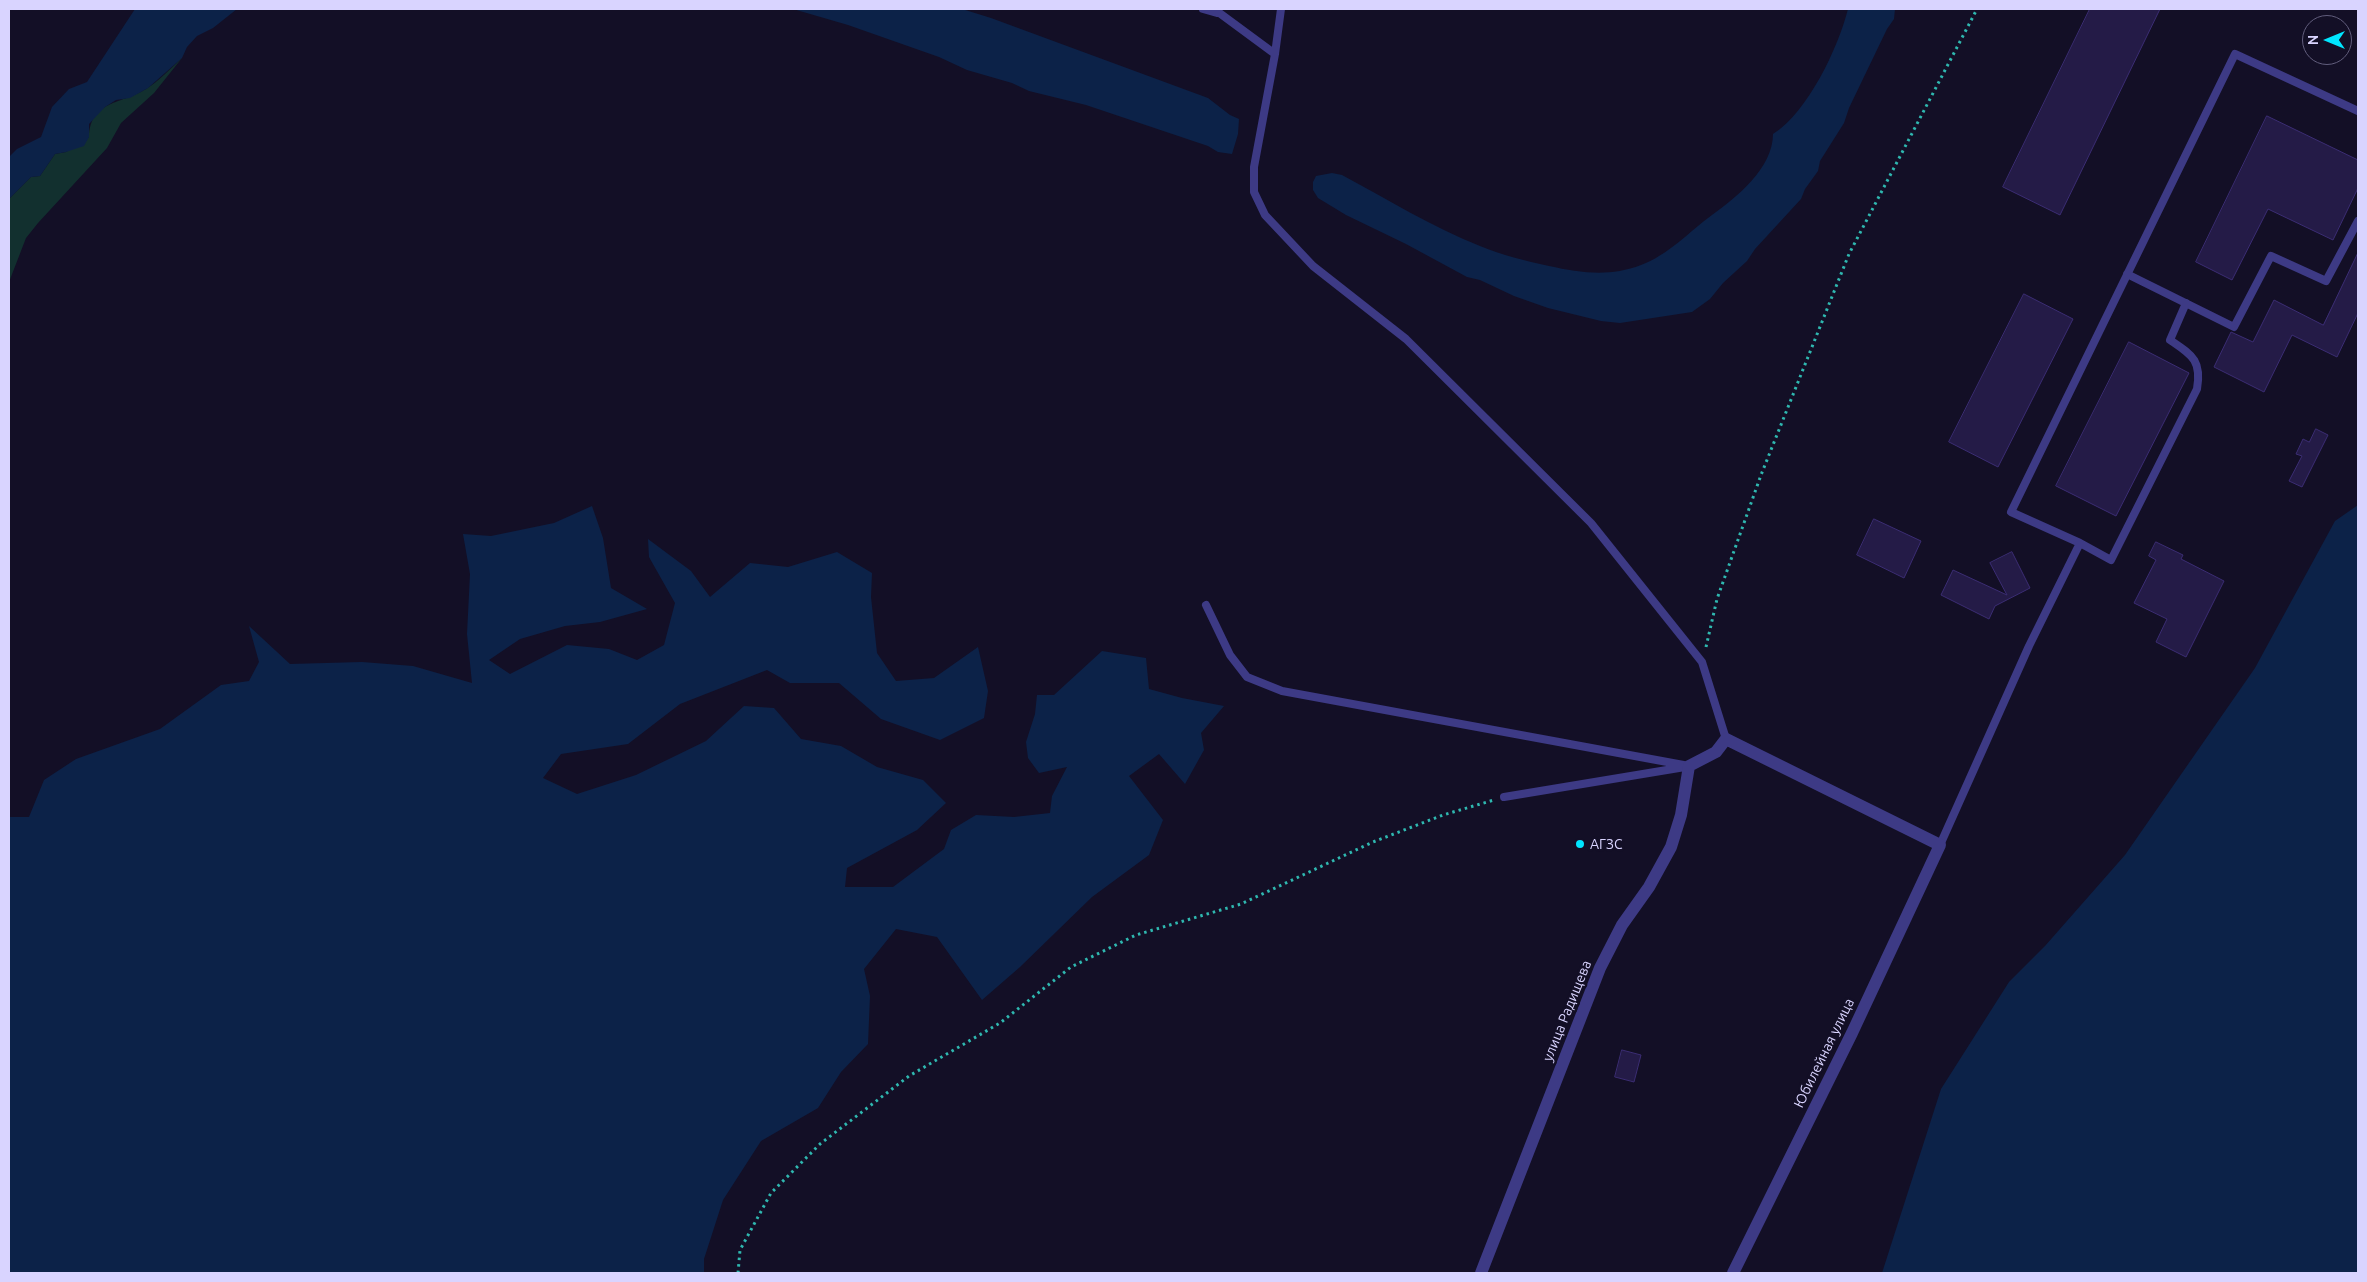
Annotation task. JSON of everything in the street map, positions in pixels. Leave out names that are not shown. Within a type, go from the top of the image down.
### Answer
[{"type":"street","points":[[1689,766],[1716,752],[1726,738],[1940,845]]},
{"type":"street","name":"улица Радищева","points":[[1481,1273],[1611,943],[1649,887],[1671,847],[1681,815],[1689,766]]},
{"type":"street","name":"Юбилейная улица","points":[[1733,1273],[1852,1033],[1940,845]]},
{"type":"lane","points":[[1203,9],[1215,11],[1275,54]]},
{"type":"lane","points":[[1281,9],[1275,54],[1254,167],[1254,192],[1266,215],[1313,266],[1406,339],[1591,523],[1702,662],[1726,738]]},
{"type":"lane","points":[[2186,303],[2170,340],[2193,355],[2198,368],[2198,389],[2111,560],[2080,543],[2011,512],[2235,54],[2358,111]]},
{"type":"lane","points":[[2127,274],[2234,326],[2271,256],[2326,281],[2358,221]]},
{"type":"lane","points":[[1940,845],[2029,646],[2080,543]]},
{"type":"lane","points":[[1206,605],[1230,655],[1247,677],[1282,691],[1689,766]]},
{"type":"lane","points":[[1504,797],[1689,766]]},
{"type":"path","points":[[1702,662],[1717,599],[1761,475],[1850,254],[1977,9]]},
{"type":"path","points":[[738,1273],[740,1250],[771,1193],[820,1144],[909,1076],[1000,1023],[1071,967],[1136,935],[1241,904],[1373,842],[1442,815],[1504,797]]},
{"type":"green space","points":[[182,58],[154,93],[121,123],[107,148],[26,238],[9,282],[9,199],[31,177],[40,176],[55,154],[66,152],[89,137],[95,116],[101,110],[146,89]]},
{"type":"water","points":[[135,9],[237,9],[213,28],[197,36],[187,47],[182,58],[148,88],[130,98],[116,100],[105,107],[89,124],[89,137],[84,146],[55,154],[40,176],[31,177],[9,199],[9,157],[17,149],[41,137],[52,107],[69,89],[87,82]]},
{"type":"water","points":[[793,9],[962,9],[991,18],[1208,98],[1230,115],[1239,119],[1238,134],[1232,154],[1218,152],[1208,146],[1086,105],[1029,91],[1012,83],[967,70],[939,57],[848,25]]},
{"type":"water","points":[[1848,9],[1895,9],[1894,19],[1887,29],[1849,108],[1844,123],[1820,161],[1818,171],[1805,189],[1801,199],[1755,249],[1747,261],[1723,283],[1710,299],[1692,312],[1620,323],[1601,321],[1548,308],[1514,296],[1480,280],[1467,277],[1406,244],[1346,215],[1318,198],[1313,190],[1313,182],[1316,176],[1332,173],[1342,175],[1427,222],[1462,238],[1514,258],[1540,264],[1595,273],[1618,271],[1641,265],[1651,261],[1678,243],[1732,200],[1752,180],[1767,158],[1773,134],[1798,111],[1820,78],[1837,42]]},
{"type":"water","points":[[2358,505],[2358,1273],[1882,1273],[1941,1089],[2009,982],[2045,946],[2125,855],[2255,668],[2335,521]]},
{"type":"water","points":[[592,506],[603,538],[611,588],[647,609],[600,622],[565,626],[520,639],[489,660],[510,674],[567,645],[609,649],[637,660],[664,645],[675,603],[649,557],[648,539],[691,571],[710,597],[750,563],[788,567],[837,552],[872,573],[871,597],[877,653],[896,681],[934,678],[978,647],[988,691],[984,718],[940,740],[881,719],[839,683],[790,683],[767,670],[680,704],[628,744],[561,754],[543,778],[577,794],[636,775],[706,741],[744,706],[774,708],[801,739],[841,746],[877,767],[923,780],[946,803],[917,830],[847,868],[845,887],[893,887],[944,849],[951,830],[976,815],[1014,817],[1050,813],[1052,796],[1067,767],[1039,773],[1028,758],[1026,742],[1035,714],[1037,695],[1054,695],[1102,651],[1146,658],[1149,689],[1224,706],[1201,733],[1204,750],[1185,784],[1159,754],[1129,776],[1163,820],[1149,855],[1092,897],[1020,967],[982,1000],[937,937],[896,929],[864,969],[870,996],[868,1044],[841,1072],[818,1108],[761,1141],[723,1200],[704,1259],[704,1273],[9,1273],[9,817],[29,817],[44,780],[76,759],[160,729],[221,685],[249,681],[259,662],[249,626],[290,664],[362,662],[413,666],[472,683],[467,634],[470,574],[463,534],[491,536],[554,523]]},
{"type":"building","points":[[2090,9],[2160,9],[2060,215],[2003,187]]},
{"type":"building","points":[[2267,116],[2358,160],[2358,188],[2333,240],[2268,209],[2232,280],[2196,262]]},
{"type":"building","points":[[2358,253],[2358,313],[2337,357],[2292,335],[2264,392],[2214,367],[2231,332],[2253,342],[2274,300],[2323,325]]},
{"type":"building","points":[[2024,294],[2073,319],[1998,467],[1949,442]]},
{"type":"building","points":[[2129,342],[2189,373],[2116,516],[2056,486]]},
{"type":"building","points":[[2316,429],[2328,435],[2302,487],[2289,481],[2302,456],[2296,454],[2303,439],[2309,442]]},
{"type":"building","points":[[1874,519],[1921,541],[1904,578],[1857,555]]},
{"type":"building","points":[[2156,542],[2183,555],[2181,559],[2224,581],[2186,657],[2156,642],[2167,619],[2134,603],[2156,560],[2149,556]]},
{"type":"building","points":[[2012,552],[2030,588],[1995,606],[1989,619],[1941,595],[1953,570],[2007,595],[1990,563]]},
{"type":"building","points":[[1622,1050],[1641,1055],[1634,1082],[1615,1077]]},
{"type":"place","name":"АГЗС","points":[[1580,844]]}]
